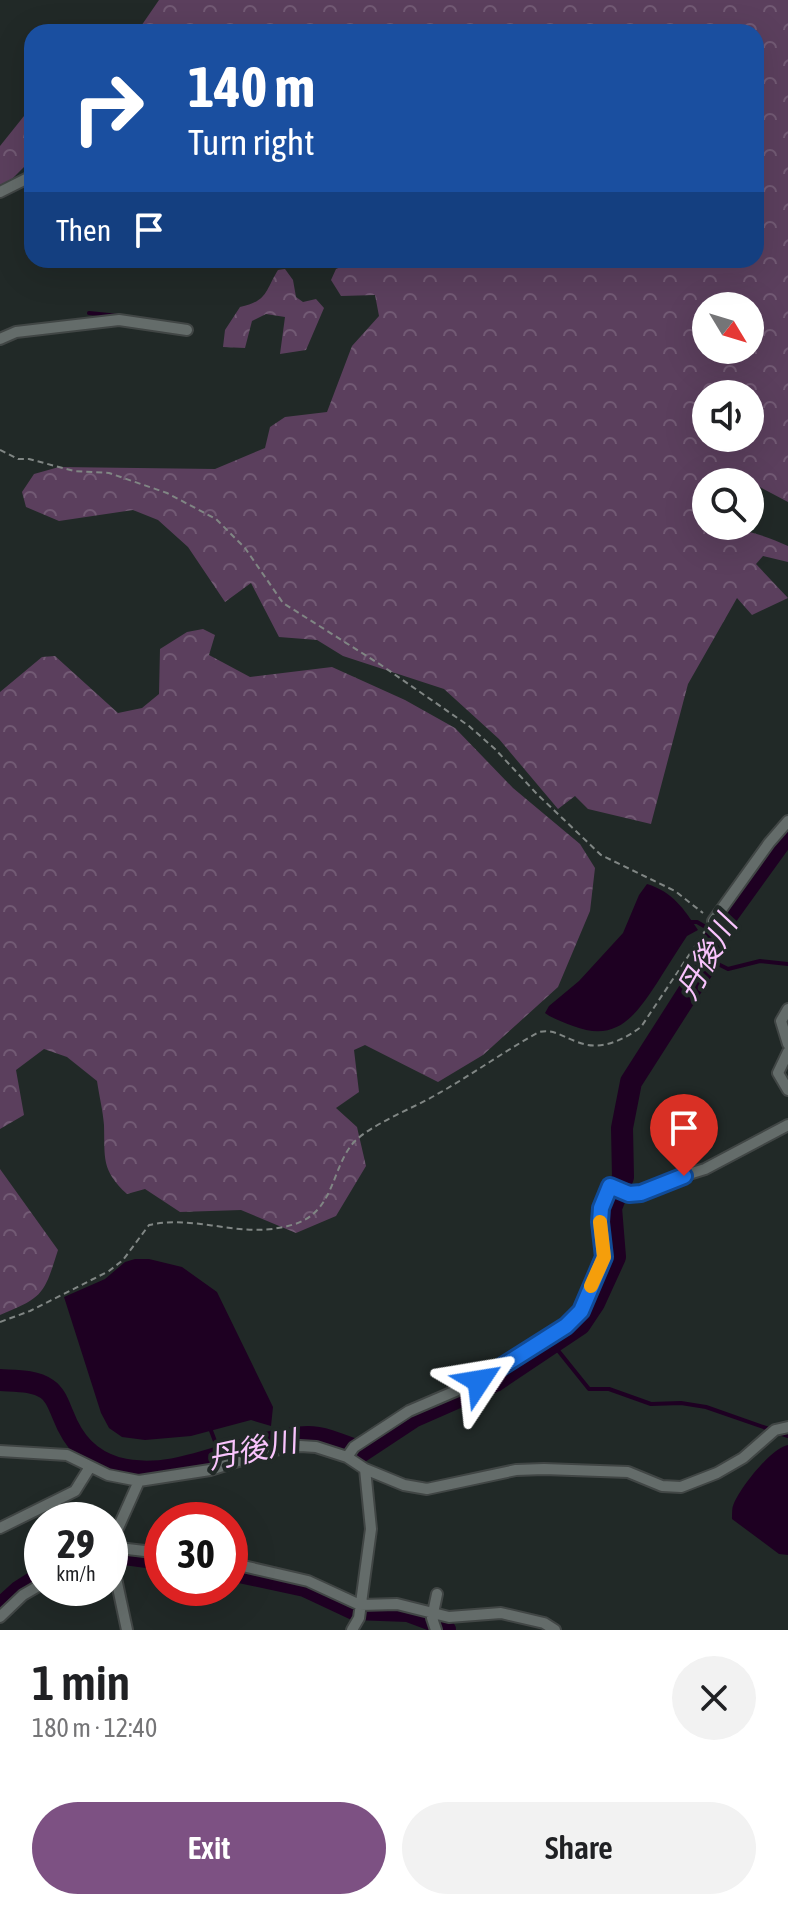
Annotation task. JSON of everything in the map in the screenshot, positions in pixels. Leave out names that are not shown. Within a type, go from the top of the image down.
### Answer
[{"type":"street","points":[[0,192],[24,180]]},
{"type":"street","points":[[0,339],[16,332],[119,320],[187,330]]},
{"type":"street","points":[[713,921],[769,843],[786,826]]},
{"type":"street","points":[[788,1009],[781,1021],[788,1044]]},
{"type":"street","points":[[788,1052],[778,1073],[788,1090]]},
{"type":"street","points":[[350,1452],[409,1411],[479,1381],[574,1319],[581,1311],[604,1257],[601,1208],[610,1186],[629,1194],[641,1193],[663,1182],[705,1169],[788,1125]]},
{"type":"street","points":[[0,1451],[67,1455],[108,1475],[139,1481],[210,1470],[273,1450],[300,1446],[350,1452],[365,1469],[404,1485],[427,1489],[516,1470],[544,1469],[628,1472],[662,1486],[681,1487],[717,1473],[743,1458],[775,1430],[788,1427]]},
{"type":"street","points":[[0,1528],[75,1491],[90,1467]]},
{"type":"street","points":[[352,1630],[359,1609],[371,1529],[365,1469]]},
{"type":"street","points":[[128,1506],[139,1481]]},
{"type":"street","points":[[248,1567],[308,1581],[359,1609],[397,1604],[433,1621],[501,1613],[544,1623],[555,1630]]},
{"type":"street","points":[[0,1617],[24,1594]]},
{"type":"street","points":[[433,1621],[437,1594]]},
{"type":"street","points":[[122,1606],[127,1630]]},
{"type":"path","points":[[0,450],[18,459],[74,471],[109,473],[167,493],[216,519],[245,548],[283,603],[469,726],[601,855],[675,891],[713,921]]},
{"type":"path","points":[[0,1322],[30,1311],[109,1271],[123,1260],[149,1225],[171,1220],[248,1231],[298,1223],[314,1213],[332,1190],[342,1161],[355,1141],[446,1090],[539,1032],[550,1030],[578,1043],[597,1045],[611,1044],[629,1036],[641,1027],[705,932]]},
{"type":"green space","points":[[159,0],[788,0],[788,502],[764,489],[764,468],[692,468],[692,540],[764,540],[764,537],[788,546],[788,562],[763,556],[756,564],[788,598],[752,615],[737,598],[688,684],[651,824],[588,809],[575,796],[558,809],[499,739],[444,689],[343,656],[317,640],[279,637],[251,583],[225,602],[188,547],[158,520],[133,510],[59,521],[26,507],[22,492],[34,474],[59,467],[215,469],[265,448],[270,427],[285,417],[327,412],[352,346],[379,316],[375,295],[341,296],[331,280],[338,268],[764,268],[764,24],[142,24]]},
{"type":"green space","points":[[24,116],[24,167],[0,185],[0,146]]},
{"type":"green space","points":[[285,269],[293,280],[296,297],[303,302],[316,299],[324,308],[306,350],[280,354],[285,317],[266,314],[252,321],[245,348],[223,347],[225,330],[240,307],[261,298],[278,270]]},
{"type":"green space","points":[[203,629],[215,635],[209,655],[250,677],[332,667],[405,700],[455,728],[513,788],[580,844],[595,868],[590,911],[558,987],[483,1055],[438,1082],[365,1045],[354,1050],[359,1092],[336,1108],[357,1127],[366,1166],[336,1216],[296,1233],[241,1210],[180,1212],[145,1189],[127,1194],[113,1178],[106,1163],[97,1081],[67,1057],[44,1049],[16,1070],[24,1115],[0,1129],[0,692],[42,657],[55,656],[118,713],[142,708],[159,694],[160,649],[187,632]]},
{"type":"green space","points":[[0,1169],[58,1250],[40,1292],[26,1303],[0,1315]]},
{"type":"shaded area","points":[[647,884],[671,897],[698,930],[687,936],[641,1006],[623,1023],[602,1031],[573,1026],[545,1013],[623,933]]},
{"type":"shaded area","points":[[135,1259],[182,1267],[217,1292],[273,1407],[271,1426],[251,1420],[191,1436],[145,1440],[122,1437],[109,1428],[101,1413],[64,1297],[105,1279],[125,1262]]},
{"type":"shaded area","points":[[788,1445],[788,1555],[779,1554],[732,1519],[733,1506],[748,1480],[773,1453]]},
{"type":"waterway","points":[[89,313],[119,316]]},
{"type":"waterway","name":"丹後川","points":[[0,1380],[31,1382],[47,1389],[55,1397],[72,1433],[83,1448],[98,1460],[117,1468],[141,1472],[165,1470],[284,1439],[308,1437],[328,1440],[360,1452],[413,1417],[495,1381],[580,1324],[594,1303],[615,1257],[611,1208],[623,1177],[622,1128],[631,1082],[707,963],[718,928],[788,831]]},
{"type":"waterway","points":[[691,922],[697,922],[716,933]]},
{"type":"waterway","points":[[708,959],[728,969],[760,961],[788,964]]},
{"type":"waterway","points":[[552,1343],[589,1389],[609,1389],[651,1404],[681,1403],[706,1407],[769,1429]]},
{"type":"waterway","points":[[210,1428],[221,1457]]},
{"type":"waterway","points":[[782,1434],[788,1436]]},
{"type":"waterway","points":[[128,1554],[144,1557]]},
{"type":"waterway","points":[[248,1574],[305,1586],[354,1609],[408,1611],[440,1623],[445,1630]]},
{"type":"waterway","points":[[0,1609],[24,1588]]},
{"type":"slow traffic","points":[[591,1286],[604,1257],[600,1222]]},
{"type":"route","points":[[479,1381],[566,1326],[581,1311],[604,1257],[601,1208],[610,1186],[629,1194],[641,1193],[684,1176]]}]
